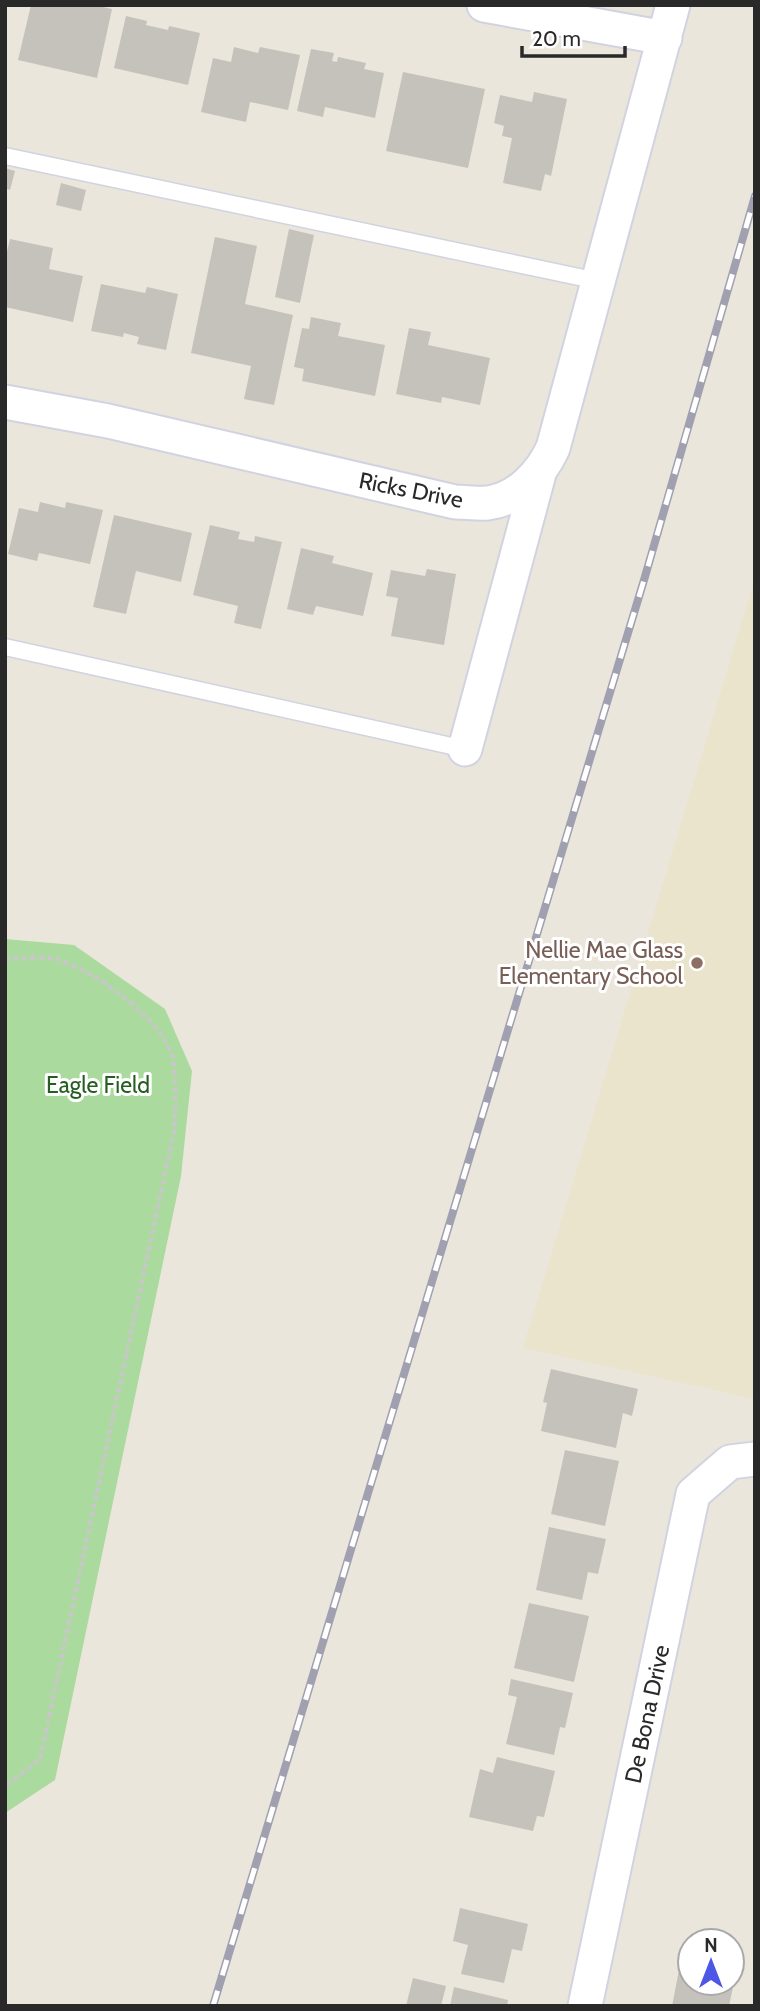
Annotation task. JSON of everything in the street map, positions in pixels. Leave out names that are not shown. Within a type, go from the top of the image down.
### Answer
[{"type":"street","points":[[484,5],[665,38]]},
{"type":"street","name":"Ricks Drive","points":[[5,402],[108,421],[455,502],[489,503],[528,484],[553,448],[673,5]]},
{"type":"street","points":[[465,750],[540,470]]},
{"type":"street","name":"De Bona Drive","points":[[585,2006],[693,1494],[730,1462],[755,1459]]},
{"type":"lane","points":[[5,156],[598,281]]},
{"type":"lane","points":[[5,648],[465,750]]},
{"type":"path","points":[[5,959],[57,959],[86,972],[118,994],[150,1021],[171,1051],[175,1090],[174,1131],[40,1759],[5,1786]]},
{"type":"shaded area","name":"Nellie Mae Glass Elementary School","points":[[755,578],[755,1399],[523,1348]]},
{"type":"green space","name":"Eagle Field","points":[[5,939],[74,945],[165,1009],[192,1071],[181,1176],[55,1780],[5,1813]]},
{"type":"building","points":[[31,5],[94,5],[112,9],[97,78],[18,60]]},
{"type":"building","points":[[126,16],[147,21],[146,25],[168,30],[169,26],[200,33],[188,85],[114,68]]},
{"type":"building","points":[[234,47],[258,53],[260,47],[300,55],[288,110],[250,102],[246,122],[201,112],[213,58],[231,62]]},
{"type":"building","points":[[311,49],[334,53],[332,61],[337,62],[338,57],[366,63],[364,69],[384,73],[375,118],[325,107],[323,117],[297,111]]},
{"type":"building","points":[[403,72],[485,89],[468,168],[386,151]]},
{"type":"building","points":[[534,92],[567,99],[551,176],[545,174],[541,191],[503,183],[512,138],[502,136],[504,126],[494,123],[500,95],[532,102]]},
{"type":"building","points":[[5,168],[15,171],[10,190],[5,188]]},
{"type":"building","points":[[61,183],[86,190],[81,211],[56,205]]},
{"type":"building","points":[[289,229],[314,235],[300,303],[275,297]]},
{"type":"building","points":[[215,237],[257,246],[245,304],[293,315],[274,405],[244,399],[251,366],[191,353]]},
{"type":"building","points":[[10,239],[53,248],[49,269],[83,276],[73,322],[5,307],[5,260]]},
{"type":"building","points":[[101,284],[145,293],[147,287],[178,294],[166,350],[137,344],[139,337],[124,333],[123,337],[91,331]]},
{"type":"building","points":[[311,317],[341,323],[338,336],[385,345],[375,396],[302,381],[304,369],[294,367],[302,328],[309,329]]},
{"type":"building","points":[[409,328],[431,332],[428,345],[490,358],[480,405],[442,397],[441,403],[396,394]]},
{"type":"building","points":[[40,502],[65,508],[66,502],[103,510],[90,564],[39,553],[37,561],[8,554],[19,508],[38,512]]},
{"type":"building","points":[[114,515],[192,533],[181,582],[136,571],[126,614],[93,607]]},
{"type":"building","points":[[210,525],[240,532],[238,539],[254,542],[255,536],[282,542],[261,629],[234,623],[238,606],[193,595]]},
{"type":"building","points":[[301,548],[334,556],[332,563],[373,573],[363,616],[316,606],[313,615],[287,609]]},
{"type":"building","points":[[427,569],[456,574],[444,645],[391,636],[398,598],[386,596],[391,570],[425,576]]},
{"type":"building","points":[[551,1369],[638,1389],[632,1416],[623,1413],[616,1448],[541,1431],[547,1403],[543,1402]]},
{"type":"building","points":[[565,1450],[619,1461],[605,1526],[551,1514]]},
{"type":"building","points":[[549,1527],[606,1539],[598,1574],[588,1572],[582,1600],[536,1590]]},
{"type":"building","points":[[529,1603],[589,1616],[574,1682],[514,1668]]},
{"type":"building","points":[[511,1679],[573,1693],[565,1728],[560,1727],[554,1755],[506,1744],[517,1697],[508,1695]]},
{"type":"building","points":[[497,1757],[555,1771],[544,1817],[537,1816],[533,1831],[469,1817],[480,1769],[493,1773]]},
{"type":"building","points":[[460,1908],[528,1924],[522,1951],[512,1949],[504,1983],[461,1974],[468,1945],[453,1941]]},
{"type":"building","points":[[413,1978],[446,1986],[441,2006],[406,2006]]},
{"type":"building","points":[[676,1985],[676,1997],[731,1997],[729,2006],[672,2006]]},
{"type":"building","points":[[454,1987],[508,2000],[507,2006],[450,2006]]},
{"type":"railway","points":[[213,2006],[644,580],[755,196]]},
{"type":"place","name":"Nellie Mae Glass Elementary School","points":[[697,963]]}]
